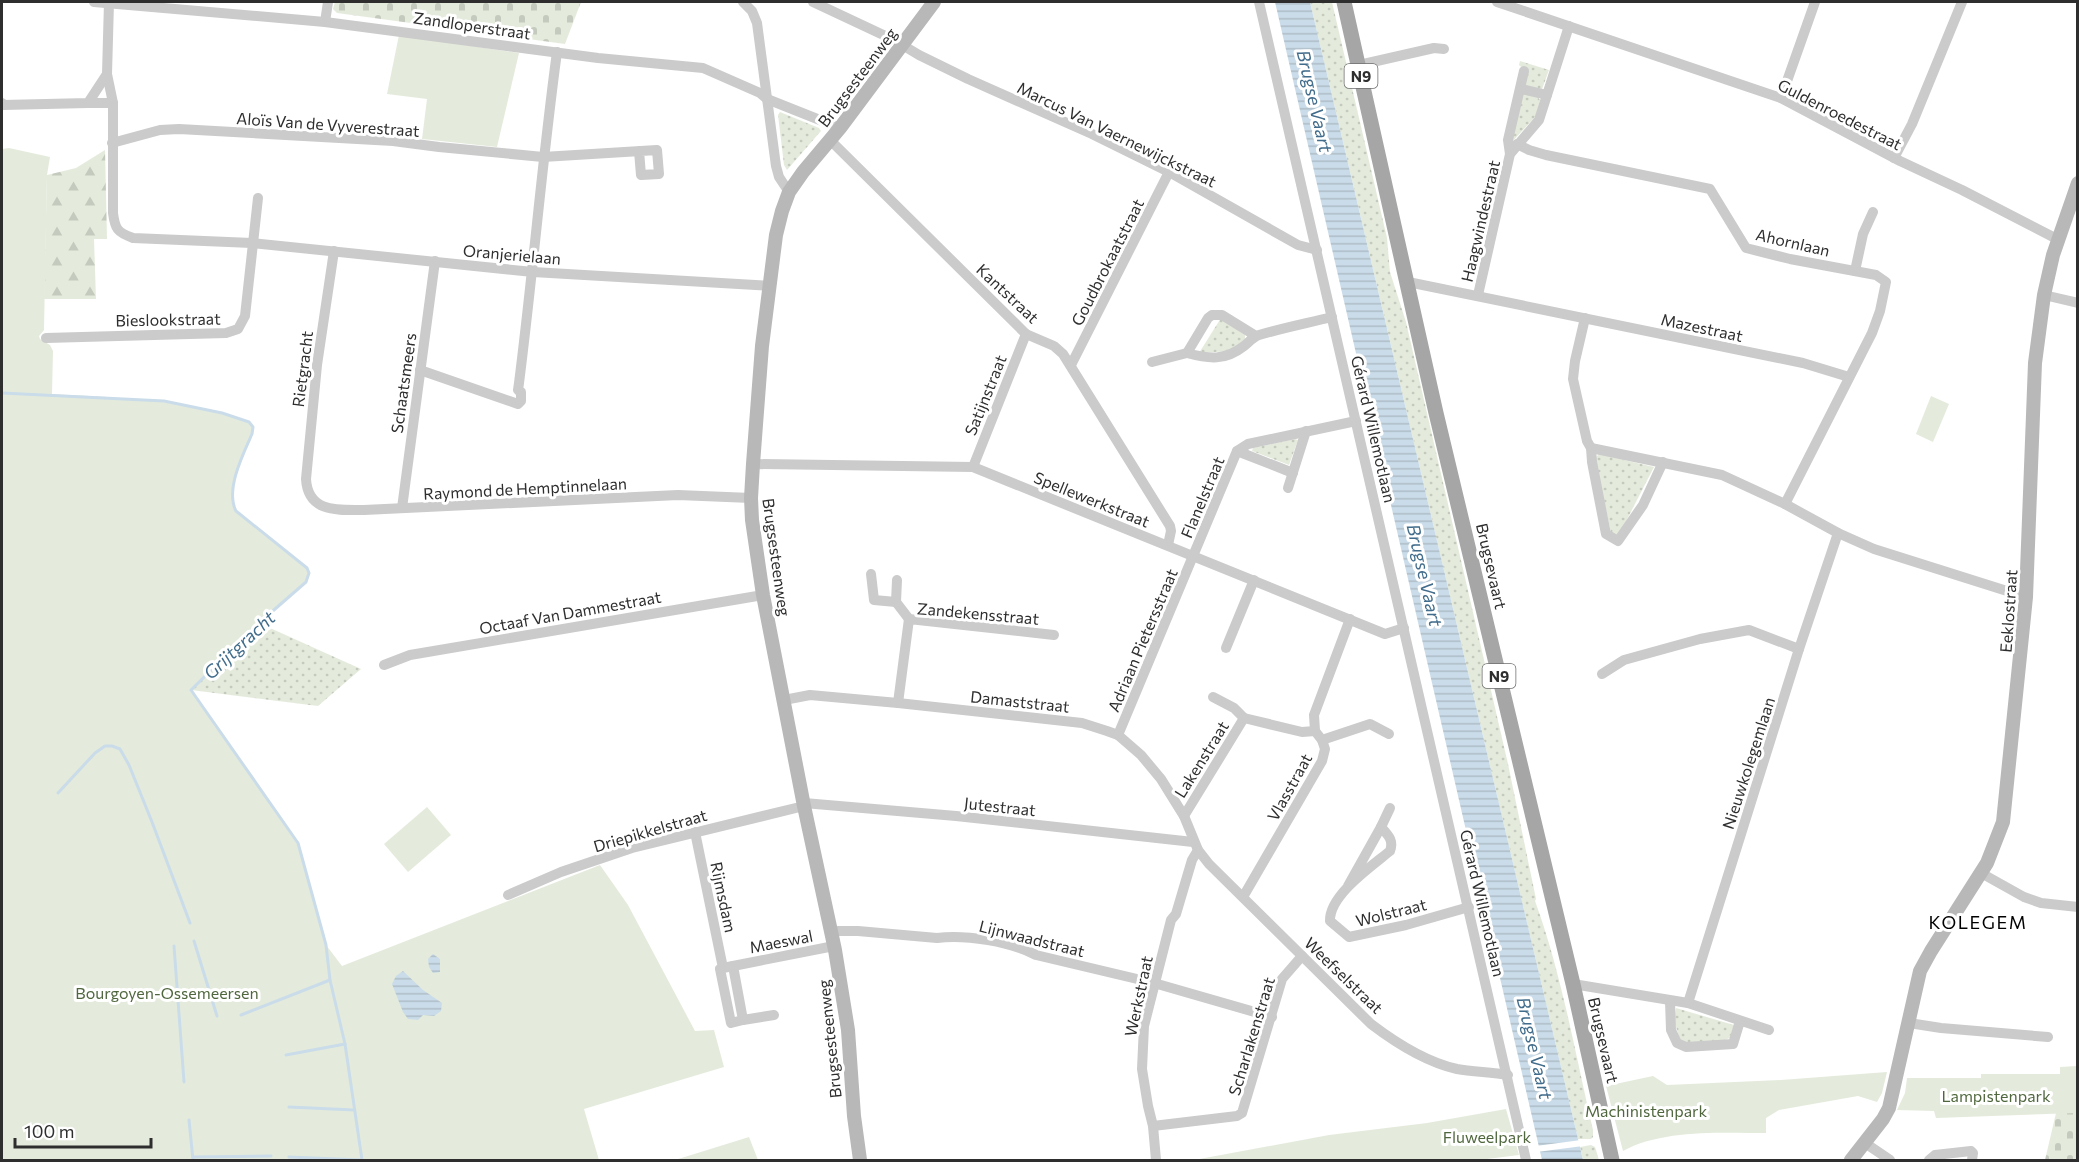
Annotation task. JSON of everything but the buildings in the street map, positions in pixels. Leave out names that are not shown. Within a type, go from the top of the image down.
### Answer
[{"type":"main road","name":"Brugsevaart","points":[[1344,2],[1439,424],[1573,984],[1612,1161]]},
{"type":"street","name":"Zandloperstraat","points":[[94,2],[212,6],[557,52],[703,68],[760,93],[767,99],[840,128]]},
{"type":"street","points":[[109,2],[107,74],[113,103],[112,143]]},
{"type":"street","points":[[325,21],[328,2]]},
{"type":"street","points":[[743,2],[752,10],[757,23],[776,166],[779,177],[789,192]]},
{"type":"street","name":"Marcus Van Vaernewijckstraat","points":[[813,2],[968,79],[1169,172],[1298,245],[1317,250]]},
{"type":"street","name":"Brugsesteenweg","points":[[860,1161],[854,1116],[848,1029],[834,946],[763,595],[751,498],[753,464],[762,346],[776,236],[789,192],[934,2]]},
{"type":"street","name":"Gérard Willemotlaan","points":[[1259,2],[1526,1161]]},
{"type":"street","name":"Guldenroedestraat","points":[[1497,2],[1781,98],[1897,160],[1962,190],[2057,239]]},
{"type":"street","points":[[1781,98],[1815,2]]},
{"type":"street","points":[[1897,160],[1962,2]]},
{"type":"street","name":"Haagwindestraat","points":[[1510,154],[1539,120],[1569,26]]},
{"type":"street","points":[[1359,65],[1434,48],[1444,49]]},
{"type":"street","points":[[420,370],[518,404],[522,397],[518,390],[533,272],[543,157],[557,52]]},
{"type":"street","name":"Haagwindestraat","points":[[1478,295],[1510,154],[1508,140],[1524,72]]},
{"type":"street","points":[[88,103],[107,74]]},
{"type":"street","points":[[1521,89],[1547,95]]},
{"type":"street","points":[[2,104],[113,103]]},
{"type":"street","name":"Aloïs Van de Vyverestraat","points":[[112,143],[160,130],[179,129],[393,141],[543,157],[639,151]]},
{"type":"street","name":"Kantstraat","points":[[830,140],[1026,334],[1054,346],[1063,354],[1170,526],[1168,545]]},
{"type":"street","name":"Oranjerielaan","points":[[112,143],[115,227],[122,234],[133,238],[252,243],[533,272],[771,285]]},
{"type":"street","name":"Ahornlaan","points":[[1517,144],[1546,156],[1710,189],[1746,248],[1876,275],[1887,282],[1872,333],[1849,377]]},
{"type":"street","name":"Goudbrokaatstraat","points":[[1071,365],[1169,172]]},
{"type":"street","name":"Eeklostraat","points":[[1851,1161],[1883,1119],[1893,1095],[1920,971],[1930,951],[1981,873],[2004,822],[2026,597],[2035,363],[2044,295],[2057,239],[2078,183]]},
{"type":"street","points":[[252,243],[258,198]]},
{"type":"street","points":[[1855,271],[1863,234],[1873,212]]},
{"type":"street","name":"Bieslookstraat","points":[[46,338],[233,332],[238,329],[245,316],[252,243]]},
{"type":"street","name":"Rietgracht","points":[[307,491],[308,447],[317,365],[334,250]]},
{"type":"street","name":"Schaatsmeers","points":[[402,508],[435,261]]},
{"type":"street","name":"Mazestraat","points":[[1408,282],[1803,363],[1849,377]]},
{"type":"street","points":[[2044,295],[2078,303]]},
{"type":"street","points":[[1187,353],[1212,315],[1222,315],[1256,336]]},
{"type":"street","points":[[1152,362],[1187,353],[1205,358],[1219,358],[1242,348],[1256,336],[1332,317]]},
{"type":"street","points":[[1585,318],[1573,380],[1587,441],[1591,448],[1606,534],[1618,541],[1643,505],[1663,462]]},
{"type":"street","name":"Satijnstraat","points":[[973,467],[1026,334]]},
{"type":"street","points":[[1785,504],[1849,377]]},
{"type":"street","name":"Flanelstraat","points":[[1194,556],[1237,451],[1248,444],[1356,421]]},
{"type":"street","points":[[1288,488],[1306,431]]},
{"type":"street","points":[[1591,448],[1722,475],[1877,550],[2026,597]]},
{"type":"street","name":"Flanelstraat","points":[[1237,451],[1293,473]]},
{"type":"street","name":"Spellewerkstraat","points":[[753,464],[973,467],[1385,634],[1404,628]]},
{"type":"street","name":"Raymond de Hemptinnelaan","points":[[307,491],[321,506],[331,509],[402,508],[678,495],[751,498]]},
{"type":"street","name":"Nieuwkolegemlaan","points":[[1688,1004],[1799,649],[1838,533]]},
{"type":"street","name":"Adriaan Pietersstraat","points":[[1118,735],[1194,556]]},
{"type":"street","points":[[870,574],[874,600],[896,602]]},
{"type":"street","points":[[897,580],[896,602],[909,619]]},
{"type":"street","points":[[1226,648],[1254,580]]},
{"type":"street","name":"Octaaf Van Dammestraat","points":[[384,665],[410,655],[763,595]]},
{"type":"street","name":"Zandekensstraat","points":[[898,703],[909,619],[1054,635]]},
{"type":"street","name":"Vlasstraat","points":[[1243,897],[1322,761],[1325,749],[1315,731],[1314,715],[1350,619]]},
{"type":"street","points":[[1602,674],[1611,667],[1634,657],[1700,639],[1749,630],[1799,649]]},
{"type":"street","name":"Damaststraat","points":[[784,700],[810,695],[898,703],[1082,723],[1118,735],[1141,755],[1161,779],[1184,816],[1195,846]]},
{"type":"street","name":"Lakenstraat","points":[[1213,697],[1234,708],[1244,718],[1302,732],[1315,731]]},
{"type":"street","name":"Lakenstraat","points":[[1184,816],[1244,718]]},
{"type":"street","points":[[1322,740],[1370,724],[1389,734]]},
{"type":"street","name":"Driepikkelstraat","points":[[508,895],[561,872],[632,848],[804,804]]},
{"type":"street","name":"Jutestraat","points":[[804,804],[978,818],[1195,846]]},
{"type":"street","name":"Wolstraat","points":[[1389,808],[1381,827],[1330,914],[1330,921],[1349,937],[1406,925],[1468,907]]},
{"type":"street","name":"Wolstraat","points":[[1348,886],[1389,851],[1392,845],[1390,838],[1381,827]]},
{"type":"street","name":"Rijmsdam","points":[[695,832],[728,967],[720,969],[731,1023],[774,1016]]},
{"type":"street","name":"Weefselstraat","points":[[1195,846],[1209,864],[1302,956],[1356,1009],[1392,1040],[1422,1056],[1456,1069],[1508,1075]]},
{"type":"street","name":"Werkstraat","points":[[1156,1157],[1153,1126],[1142,1069],[1144,1026],[1171,920],[1176,914],[1195,846]]},
{"type":"street","points":[[1981,873],[2024,897],[2041,903],[2078,907]]},
{"type":"street","name":"Lijnwaadstraat","points":[[831,931],[983,940],[1154,983],[1272,1017]]},
{"type":"street","name":"Maeswal","points":[[728,967],[834,946]]},
{"type":"street","name":"Scharlakenstraat","points":[[1153,1126],[1237,1116],[1242,1113],[1282,979],[1302,956]]},
{"type":"street","points":[[1573,984],[1688,1004],[1769,1030]]},
{"type":"street","points":[[1670,1001],[1671,1030],[1677,1044],[1686,1047],[1733,1044],[1740,1022]]},
{"type":"street","points":[[1909,1023],[2048,1037]]},
{"type":"street","points":[[1864,1143],[1890,1161]]},
{"type":"street","points":[[1929,1161],[1935,1155],[1971,1151],[1972,1161]]},
{"type":"green space","points":[[335,2],[581,2],[565,44],[337,13],[333,9]]},
{"type":"green space","points":[[1310,2],[1332,2],[1387,238],[1390,272],[1406,322],[1508,764],[1535,901],[1553,957],[1567,1014],[1593,1130],[1591,1139],[1578,1139]]},
{"type":"green space","points":[[399,35],[519,53],[497,147],[422,139],[427,99],[387,94]]},
{"type":"green space","points":[[1520,61],[1549,70],[1541,92],[1525,85],[1527,72],[1519,65]]},
{"type":"green space","points":[[1522,93],[1537,96],[1540,100],[1536,116],[1511,143]]},
{"type":"green space","points":[[780,112],[819,128],[821,131],[787,170],[784,165],[778,115]]},
{"type":"green space","name":"Bourgoyen-Ossemeersen","points":[[9,148],[50,157],[47,175],[44,330],[39,336],[50,345],[53,351],[52,394],[126,398],[190,406],[240,418],[253,427],[236,472],[233,502],[236,511],[307,568],[309,573],[306,582],[259,623],[191,690],[298,843],[326,945],[342,966],[600,865],[628,905],[695,1031],[714,1030],[724,1067],[584,1109],[599,1160],[2,1160],[2,149]]},
{"type":"green space","points":[[105,150],[107,239],[94,239],[96,299],[44,299],[47,175],[76,168]]},
{"type":"green space","points":[[1221,318],[1245,335],[1245,339],[1230,351],[1199,353]]},
{"type":"green space","points":[[1931,396],[1949,404],[1933,442],[1916,434]]},
{"type":"green space","points":[[1298,440],[1289,465],[1252,451],[1253,448]]},
{"type":"green space","points":[[1599,454],[1654,467],[1619,535],[1615,536],[1611,533],[1595,458]]},
{"type":"green space","points":[[259,623],[361,669],[318,706],[191,690]]},
{"type":"green space","points":[[427,807],[451,835],[408,872],[384,844]]},
{"type":"green space","points":[[1676,1008],[1734,1025],[1730,1038],[1722,1041],[1686,1043],[1680,1040],[1674,1020]]},
{"type":"green space","name":"Lampistenpark","points":[[2077,1066],[2077,1113],[1936,1118],[1934,1111],[1897,1110],[1905,1093],[1907,1078],[1981,1078],[1981,1074],[2060,1074],[2060,1067]]},
{"type":"green space","name":"Machinistenpark","points":[[1887,1072],[1882,1093],[1877,1102],[1858,1096],[1779,1110],[1766,1118],[1766,1133],[1674,1136],[1639,1144],[1623,1151],[1606,1086],[1653,1076],[1667,1085]]},
{"type":"green space","name":"Fluweelpark","points":[[1506,1109],[1519,1155],[1479,1160],[1194,1160],[1329,1135],[1427,1123]]},
{"type":"green space","points":[[2056,1113],[2077,1113],[2077,1160],[2045,1160]]},
{"type":"green space","points":[[749,1137],[758,1160],[675,1160]]},
{"type":"green space","points":[[1591,1145],[1595,1147],[1599,1160],[1583,1160],[1580,1147]]},
{"type":"water","name":"Brugse Vaart","points":[[1275,2],[1310,2],[1583,1160],[1542,1160]]},
{"type":"water","points":[[433,954],[440,959],[440,972],[433,973],[429,967],[428,959]]},
{"type":"water","points":[[403,971],[423,990],[442,1003],[441,1011],[434,1016],[423,1015],[418,1020],[408,1019],[392,984],[396,976]]},
{"type":"pier","points":[[1581,1140],[1583,1146],[1537,1152],[1536,1146]]},
{"type":"waterway","name":"Grijtgracht","points":[[2,393],[164,401],[222,413],[249,422],[253,427],[236,472],[233,493],[236,511],[307,568],[309,573],[306,582],[259,623],[191,690],[298,843],[326,945],[330,980],[345,1044],[362,1160]]},
{"type":"waterway","points":[[58,793],[95,753],[105,746],[120,749],[129,765],[152,822],[190,923]]},
{"type":"waterway","points":[[194,941],[217,1016]]},
{"type":"waterway","points":[[174,946],[184,1082]]},
{"type":"waterway","points":[[241,1015],[330,980]]},
{"type":"waterway","points":[[286,1055],[345,1044]]},
{"type":"waterway","points":[[289,1107],[354,1110]]},
{"type":"waterway","points":[[189,1120],[193,1160]]},
{"type":"waterway","points":[[193,1157],[271,1156]]},
{"type":"waterway","points":[[289,1157],[361,1160]]},
{"type":"district","name":"KOLEGEM","points":[[1978,922]]}]
